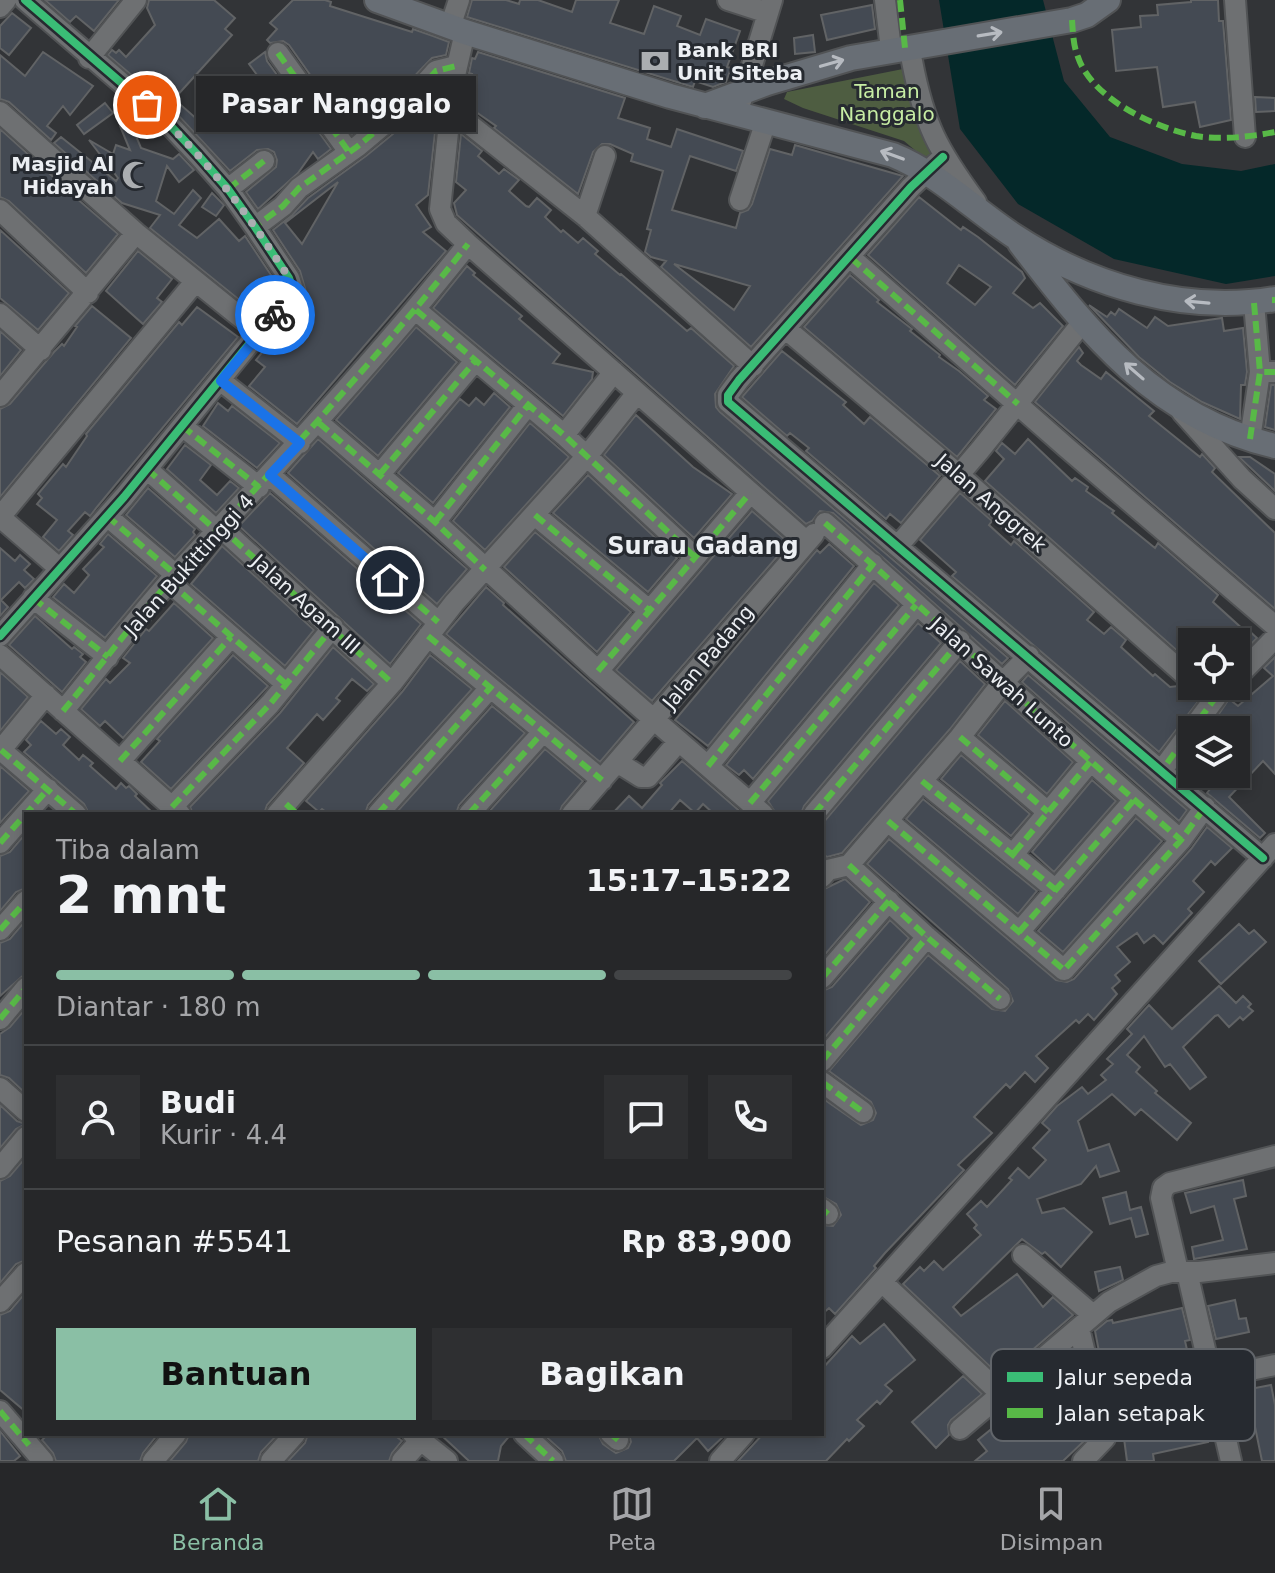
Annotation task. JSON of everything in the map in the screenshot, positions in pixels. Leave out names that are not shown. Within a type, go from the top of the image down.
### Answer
[{"type":"main road","points":[[377,0],[457,29],[705,106],[741,102],[851,58],[908,52],[1056,24],[1087,15],[1108,0]]},
{"type":"main road","points":[[741,102],[766,121],[935,164],[983,212],[1015,237],[1076,269],[1138,293],[1205,303],[1269,300]]},
{"type":"main road","points":[[1015,237],[1082,323],[1179,409],[1250,439],[1275,446]]},
{"type":"main road","points":[[1056,290],[1076,269]]},
{"type":"street","points":[[0,7],[6,0]]},
{"type":"street","points":[[0,636],[147,469],[293,290],[289,278],[228,189],[168,123],[25,0]]},
{"type":"street","points":[[89,58],[136,0]]},
{"type":"street","points":[[459,0],[456,66],[440,209],[446,223],[807,542]]},
{"type":"street","points":[[824,1346],[1269,851],[1205,807],[728,402],[728,395],[753,366],[935,164],[908,52],[885,0]]},
{"type":"street","points":[[1235,0],[1245,137]]},
{"type":"street","points":[[736,1],[770,7],[741,102]]},
{"type":"street","points":[[278,53],[349,152]]},
{"type":"street","points":[[255,227],[283,206],[299,188],[401,110],[436,71],[456,66]]},
{"type":"street","points":[[450,109],[585,216],[753,366]]},
{"type":"street","points":[[0,112],[136,233],[260,333]]},
{"type":"street","points":[[740,200],[766,121]]},
{"type":"street","points":[[585,216],[605,156]]},
{"type":"street","points":[[228,189],[264,161]]},
{"type":"street","points":[[0,210],[88,293]]},
{"type":"street","points":[[0,396],[136,233]]},
{"type":"street","name":"Jalan Bukittinggi 4","points":[[63,711],[173,578],[319,423],[468,244]]},
{"type":"street","points":[[851,258],[1275,626]]},
{"type":"street","points":[[59,568],[0,517],[195,282]]},
{"type":"street","points":[[1250,439],[1267,372],[1269,300]]},
{"type":"street","points":[[416,310],[564,435],[695,557]]},
{"type":"street","points":[[0,314],[41,350]]},
{"type":"street","points":[[898,546],[1082,323]]},
{"type":"street","name":"Jalan Anggrek","points":[[786,329],[959,475],[1178,669]]},
{"type":"street","points":[[380,474],[475,361]]},
{"type":"street","points":[[564,435],[614,372]]},
{"type":"street","points":[[221,381],[300,443]]},
{"type":"street","points":[[287,811],[433,629],[587,456],[637,393]]},
{"type":"street","points":[[435,522],[528,405]]},
{"type":"street","points":[[1179,409],[1242,479],[1275,509]]},
{"type":"street","points":[[319,423],[757,808],[916,605]]},
{"type":"street","points":[[182,426],[264,481],[433,629],[490,688],[602,780]]},
{"type":"street","name":"Jalan Agam III","points":[[147,469],[333,627],[392,683]]},
{"type":"street","points":[[598,671],[750,493]]},
{"type":"street","name":"Jalan Padang","points":[[574,812],[842,500]]},
{"type":"street","points":[[535,515],[649,610]]},
{"type":"street","points":[[107,516],[231,637],[286,684]]},
{"type":"street","name":"Jalan Sawah Lunto","points":[[825,523],[1181,840]]},
{"type":"street","points":[[708,766],[873,564]]},
{"type":"street","points":[[33,598],[108,657]]},
{"type":"street","points":[[0,655],[176,811],[333,627]]},
{"type":"street","points":[[120,761],[231,637]]},
{"type":"street","points":[[1250,664],[1275,638]]},
{"type":"street","points":[[816,812],[960,641]]},
{"type":"street","points":[[824,871],[849,865],[960,737],[1003,682],[1029,656]]},
{"type":"street","points":[[380,812],[490,688]]},
{"type":"street","points":[[46,695],[1,750],[74,812]]},
{"type":"street","points":[[1162,770],[1215,700]]},
{"type":"street","points":[[471,812],[543,732]]},
{"type":"street","points":[[960,737],[1048,812]]},
{"type":"street","points":[[617,762],[641,777],[648,777],[679,741]]},
{"type":"street","points":[[1014,853],[1090,762]]},
{"type":"street","points":[[922,781],[1056,890]]},
{"type":"street","points":[[28,812],[48,789]]},
{"type":"street","points":[[1019,932],[1134,800]]},
{"type":"street","points":[[888,821],[1062,969],[1066,969],[1181,840],[1205,807]]},
{"type":"street","points":[[0,843],[24,816]]},
{"type":"street","points":[[849,865],[1000,999]]},
{"type":"street","points":[[824,976],[889,901]]},
{"type":"street","points":[[0,930],[24,903]]},
{"type":"street","points":[[824,1059],[927,937]]},
{"type":"street","points":[[0,1019],[24,990]]},
{"type":"street","points":[[824,1083],[863,1112]]},
{"type":"street","points":[[0,1088],[24,1109]]},
{"type":"street","points":[[0,1168],[24,1139]]},
{"type":"street","points":[[1204,1349],[1161,1198],[1163,1188],[1170,1183],[1275,1156]]},
{"type":"street","points":[[1023,1255],[1086,1321],[1091,1349]]},
{"type":"street","points":[[1054,1349],[1120,1295],[1156,1276],[1275,1263]]},
{"type":"street","points":[[0,1302],[24,1275]]},
{"type":"street","points":[[882,1282],[991,1385]]},
{"type":"street","points":[[1255,1369],[1275,1365]]},
{"type":"street","points":[[960,1429],[991,1404]]},
{"type":"street","points":[[0,1411],[24,1431]]},
{"type":"street","points":[[153,1461],[174,1436]]},
{"type":"street","points":[[271,1461],[293,1436]]},
{"type":"street","points":[[526,1436],[553,1461]]},
{"type":"street","points":[[724,1459],[742,1436]]},
{"type":"street","points":[[402,1461],[416,1437],[447,1461]]},
{"type":"street","points":[[34,1440],[43,1461]]},
{"type":"street","points":[[1083,1461],[1102,1441]]},
{"type":"street","points":[[1106,1441],[1111,1461]]},
{"type":"street","points":[[1226,1441],[1231,1461]]},
{"type":"green space","name":"Taman Nanggalo","points":[[913,67],[942,154],[928,161],[904,141],[784,99],[787,92]]},
{"type":"water","points":[[939,0],[1043,0],[1064,81],[1110,137],[1182,164],[1241,171],[1275,164],[1275,276],[1226,284],[1114,259],[1018,204],[960,129]]},
{"type":"building","points":[[45,0],[119,0],[94,31],[76,16],[70,22]]},
{"type":"building","points":[[149,0],[214,0],[235,18],[225,29],[232,35],[174,99],[199,121],[216,106],[221,111],[242,106],[232,90],[257,75],[249,64],[265,52],[267,61],[331,149],[318,159],[313,152],[298,173],[258,209],[246,192],[276,167],[274,152],[257,150],[230,171],[177,114],[108,55],[112,50],[116,53],[119,50],[126,57],[155,25],[147,8]]},
{"type":"building","points":[[293,0],[325,0],[331,2],[330,6],[433,36],[449,42],[446,55],[432,58],[406,85],[393,80],[403,88],[352,134],[289,45],[283,41],[270,43],[267,40],[277,29],[270,23]]},
{"type":"building","points":[[472,0],[506,0],[519,4],[520,0],[538,0],[572,12],[576,0],[619,0],[610,23],[644,34],[654,6],[681,16],[677,26],[700,35],[706,19],[740,31],[727,67],[731,68],[726,82],[713,87],[695,81],[693,87],[467,17]]},
{"type":"building","points":[[1218,0],[1219,21],[1223,21],[1231,120],[1200,127],[1195,102],[1163,107],[1157,67],[1116,71],[1112,30],[1141,27],[1140,16],[1158,15],[1157,5]]},
{"type":"building","points":[[872,5],[875,29],[827,40],[821,15]]},
{"type":"building","points":[[12,13],[31,28],[9,55],[0,48],[0,26]]},
{"type":"building","points":[[813,35],[815,52],[795,54],[794,38]]},
{"type":"building","points":[[43,52],[93,86],[70,115],[63,106],[47,126],[56,133],[51,140],[9,102],[0,99],[0,55],[25,76]]},
{"type":"building","points":[[478,52],[625,98],[618,118],[650,128],[647,139],[671,147],[677,129],[743,151],[736,171],[690,156],[672,210],[736,228],[740,213],[752,204],[770,149],[792,155],[795,145],[903,176],[751,347],[661,267],[666,261],[645,252],[651,230],[647,229],[663,171],[631,161],[633,154],[610,144],[602,144],[593,152],[578,194],[466,105],[474,85],[469,83],[472,74],[469,73],[472,58],[475,59]],"holes":[[[674,264],[750,286],[734,310]]]},
{"type":"building","points":[[1255,97],[1275,98],[1275,111],[1256,112]]},
{"type":"building","points":[[105,103],[113,113],[84,134],[77,125]]},
{"type":"building","points":[[424,104],[437,114],[428,195],[416,205],[431,227],[423,232],[446,251],[297,424],[249,386],[265,367],[256,360],[306,292],[300,271],[273,230],[308,198],[410,120]],"holes":[[[338,182],[302,244],[285,223]]]},
{"type":"building","points":[[128,117],[141,148],[173,159],[179,154],[194,170],[179,182],[167,166],[156,201],[174,214],[193,190],[201,198],[179,225],[197,238],[219,219],[239,241],[245,236],[277,284],[278,287],[257,314],[150,228],[160,215],[122,203],[54,143],[61,137],[116,181],[118,178],[89,140],[113,154],[116,145],[130,150],[120,126]]},
{"type":"building","points":[[0,129],[61,184],[53,181],[118,234],[86,273],[9,201],[0,197]]},
{"type":"building","points":[[461,134],[482,151],[478,156],[499,174],[504,169],[519,180],[509,191],[526,206],[529,207],[537,198],[551,210],[545,217],[561,232],[563,230],[578,243],[583,238],[598,251],[595,254],[687,331],[691,328],[734,366],[715,394],[716,407],[720,412],[1008,658],[1002,664],[833,513],[820,511],[806,524],[457,215],[454,203],[466,190],[456,182]]},
{"type":"building","points":[[212,193],[224,205],[216,216],[202,207]]},
{"type":"building","points":[[919,197],[1022,272],[1025,278],[1013,293],[1033,308],[1040,303],[1063,326],[1015,385],[868,255]],"holes":[[[959,265],[991,287],[975,305],[947,283]]]},
{"type":"building","points":[[0,230],[69,293],[38,330],[0,298]]},
{"type":"building","points":[[138,251],[172,279],[157,298],[162,302],[143,324],[106,291]]},
{"type":"building","points":[[467,266],[475,273],[473,275],[522,316],[519,319],[560,354],[553,363],[593,372],[592,379],[563,416],[433,308]]},
{"type":"building","points":[[850,275],[939,357],[988,396],[984,400],[996,409],[957,457],[804,327]]},
{"type":"building","points":[[1089,305],[1107,317],[1111,312],[1115,315],[1119,309],[1147,328],[1155,317],[1168,326],[1222,318],[1224,331],[1243,328],[1247,372],[1245,385],[1241,385],[1240,419],[1202,402],[1170,382],[1139,357]]},
{"type":"building","points":[[92,306],[131,338],[0,497],[0,409],[10,404],[54,352],[62,344],[64,346],[75,326]]},
{"type":"building","points":[[197,307],[238,337],[90,516],[85,512],[68,531],[73,535],[59,551],[43,537],[57,520],[37,504],[42,498],[38,494],[63,464],[66,467],[86,434],[179,322],[182,325]]},
{"type":"building","points":[[416,327],[457,362],[378,456],[336,420]]},
{"type":"building","points":[[0,331],[21,350],[0,376]]},
{"type":"building","points":[[1079,347],[1083,353],[1077,361],[1081,365],[1101,379],[1106,372],[1154,411],[1149,416],[1200,457],[1202,454],[1215,468],[1212,472],[1275,533],[1275,609],[1035,402]]},
{"type":"building","points":[[782,351],[846,402],[843,405],[864,424],[870,417],[940,476],[901,523],[890,514],[886,519],[806,451],[809,448],[790,433],[787,436],[742,397]]},
{"type":"building","points":[[1271,385],[1275,385],[1275,430],[1265,427]]},
{"type":"building","points":[[494,393],[510,407],[433,503],[398,473],[460,399],[469,406],[476,398],[484,405]]},
{"type":"building","points":[[218,403],[228,411],[232,406],[280,443],[257,468],[203,426]]},
{"type":"building","points":[[636,415],[693,467],[732,494],[694,538],[604,455]]},
{"type":"building","points":[[530,423],[569,457],[485,550],[453,521]]},
{"type":"building","points":[[318,439],[467,569],[437,604],[288,473]]},
{"type":"building","points":[[1028,439],[1072,481],[1075,478],[1088,487],[1086,491],[1114,511],[1112,513],[1118,518],[1155,548],[1158,543],[1218,595],[1213,602],[1242,628],[1178,628],[1178,651],[985,481],[1004,459],[996,451],[1002,443],[1015,454]]},
{"type":"building","points":[[185,445],[211,465],[200,480],[217,495],[230,481],[239,488],[216,513],[167,469]]},
{"type":"building","points":[[1239,457],[1250,457],[1275,474],[1275,491]]},
{"type":"building","points":[[588,475],[677,558],[648,592],[553,513]]},
{"type":"building","points":[[148,488],[195,529],[195,535],[175,557],[126,515]]},
{"type":"building","points":[[270,493],[421,624],[390,664],[239,526]]},
{"type":"building","points":[[960,493],[992,521],[989,525],[1011,545],[1014,541],[1094,612],[1087,620],[1104,634],[1111,627],[1126,640],[1121,647],[1153,676],[1155,674],[1170,687],[1178,686],[1178,700],[1199,700],[1187,716],[1178,716],[1178,727],[1159,752],[952,576],[956,572],[920,540]]},
{"type":"building","points":[[752,511],[789,543],[652,701],[616,670]]},
{"type":"building","points":[[535,532],[631,612],[597,652],[504,567]]},
{"type":"building","points":[[108,534],[157,576],[105,638],[53,597],[64,584],[74,593],[89,575],[83,569],[104,547],[100,544]]},
{"type":"building","points":[[829,544],[854,566],[708,746],[675,720],[817,550],[820,553]]},
{"type":"building","points":[[222,546],[314,630],[285,666],[191,584]]},
{"type":"building","points":[[0,548],[15,561],[20,555],[30,564],[24,570],[34,579],[25,588],[19,582],[1,600],[8,607],[0,616]]},
{"type":"building","points":[[874,583],[899,605],[753,779],[744,770],[739,775],[726,765]]},
{"type":"building","points":[[486,587],[634,722],[600,762],[446,634]]},
{"type":"building","points":[[174,603],[213,638],[123,738],[105,721],[100,726],[81,709],[106,679],[110,683],[130,663],[123,658],[146,629],[149,631]]},
{"type":"building","points":[[35,616],[72,649],[74,647],[83,654],[80,657],[86,662],[62,692],[9,645]]},
{"type":"building","points":[[918,623],[941,643],[802,812],[775,812],[768,801]]},
{"type":"building","points":[[1250,632],[1257,638],[1250,645]]},
{"type":"building","points":[[333,647],[374,684],[367,691],[352,679],[336,698],[340,701],[323,720],[317,714],[287,748],[304,763],[267,805],[265,812],[192,812],[190,807],[280,713]]},
{"type":"building","points":[[233,655],[268,686],[171,789],[141,762],[160,741],[157,739]]},
{"type":"building","points":[[430,655],[472,689],[368,805],[366,812],[326,812],[322,809],[319,812],[306,801],[402,692]]},
{"type":"building","points":[[1275,657],[1275,774],[1263,761],[1250,775],[1250,716],[1217,716],[1228,700],[1238,706],[1250,700],[1250,696],[1273,676],[1264,668]]},
{"type":"building","points":[[960,661],[985,684],[842,853],[827,857],[824,855],[824,822]]},
{"type":"building","points":[[0,672],[28,697],[0,731]]},
{"type":"building","points":[[1028,675],[1187,810],[1179,821],[1022,682]]},
{"type":"building","points":[[1005,701],[1073,762],[1047,794],[978,735]]},
{"type":"building","points":[[492,706],[525,733],[459,805],[457,812],[397,812]]},
{"type":"building","points":[[41,721],[56,734],[61,729],[70,737],[63,745],[79,760],[83,755],[93,763],[90,766],[116,789],[121,783],[126,788],[129,786],[152,812],[88,812],[84,804],[24,752],[31,745],[26,740]]},
{"type":"building","points":[[545,749],[583,781],[560,812],[489,812]]},
{"type":"building","points":[[961,755],[1030,814],[1011,836],[941,779]]},
{"type":"building","points":[[682,761],[741,812],[712,812],[703,804],[694,812],[680,800],[670,812],[614,812],[629,796],[642,808],[662,785],[660,783]]},
{"type":"building","points":[[0,766],[29,791],[0,823]]},
{"type":"building","points":[[1092,780],[1116,801],[1054,872],[1032,852]]},
{"type":"building","points":[[1206,788],[1238,788],[1229,797],[1265,833],[1260,838],[1207,793],[1210,789]]},
{"type":"building","points":[[923,799],[1037,891],[1018,914],[906,819]]},
{"type":"building","points":[[1136,818],[1162,841],[1063,952],[1038,931]]},
{"type":"building","points":[[1207,827],[1232,848],[1215,865],[1211,861],[1193,881],[1204,892],[1188,909],[1192,913],[1163,944],[1154,935],[1144,943],[1137,933],[1117,947],[1130,962],[1115,975],[1120,981],[1112,988],[1117,994],[1094,1020],[1088,1014],[1079,1023],[1076,1020],[1036,1056],[1048,1068],[1035,1082],[1025,1072],[1010,1088],[1006,1084],[974,1117],[992,1133],[958,1165],[964,1170],[885,1253],[874,1266],[876,1268],[835,1314],[829,1308],[824,1312],[824,1225],[833,1226],[841,1215],[836,1204],[824,1197],[824,1099],[861,1125],[873,1120],[876,1113],[871,1102],[829,1071],[928,955],[992,1009],[1005,1011],[1013,1001],[1008,989],[867,864],[889,839],[1056,980],[1067,982],[1074,979],[1191,849]]},
{"type":"building","points":[[24,835],[24,889],[16,892],[0,911],[0,856],[10,852]]},
{"type":"building","points":[[845,879],[870,902],[824,956],[824,889]]},
{"type":"building","points":[[890,920],[909,938],[824,1039],[824,990],[832,987]]},
{"type":"building","points":[[24,922],[24,975],[0,996],[0,943],[10,939]]},
{"type":"building","points":[[1239,924],[1249,934],[1254,930],[1266,942],[1221,984],[1199,961]]},
{"type":"building","points":[[1219,986],[1236,1003],[1243,996],[1253,1011],[1229,1027],[1218,1015],[1215,1016],[1183,1047],[1206,1077],[1190,1089],[1170,1064],[1165,1067],[1144,1036],[1127,1055],[1140,1067],[1136,1072],[1157,1091],[1155,1093],[1191,1123],[1177,1140],[1141,1109],[1135,1115],[1112,1094],[1078,1121],[1088,1151],[1109,1144],[1119,1171],[1100,1177],[1096,1166],[1081,1184],[1037,1199],[1042,1213],[1064,1208],[1092,1232],[1061,1267],[1045,1252],[1042,1254],[1022,1239],[953,1307],[961,1316],[1017,1274],[1043,1307],[1053,1297],[1073,1315],[1034,1349],[991,1349],[991,1368],[903,1284],[920,1267],[924,1271],[934,1261],[943,1270],[981,1235],[967,1214],[981,1201],[987,1207],[1012,1180],[1009,1178],[1018,1168],[1029,1178],[1046,1160],[1033,1148],[1050,1130],[1042,1123],[1057,1106],[1082,1087],[1088,1094],[1106,1080],[1101,1075],[1113,1064],[1107,1059],[1132,1034],[1127,1029],[1149,1005],[1172,1029]]},
{"type":"building","points":[[24,1010],[24,1092],[9,1078],[0,1075],[0,1034]]},
{"type":"building","points":[[0,1105],[24,1125],[16,1129],[0,1148]]},
{"type":"building","points":[[24,1159],[24,1261],[16,1264],[0,1283],[0,1181],[10,1176]]},
{"type":"building","points":[[1243,1180],[1246,1196],[1234,1199],[1247,1249],[1194,1259],[1192,1247],[1223,1240],[1214,1206],[1191,1213],[1185,1193]]},
{"type":"building","points":[[1126,1192],[1130,1210],[1141,1207],[1148,1234],[1136,1237],[1131,1218],[1110,1224],[1103,1198]]},
{"type":"building","points":[[1120,1267],[1123,1280],[1099,1291],[1095,1272]]},
{"type":"building","points":[[24,1294],[24,1410],[0,1390],[0,1315],[10,1311]]},
{"type":"building","points":[[1235,1300],[1239,1319],[1246,1318],[1249,1332],[1216,1339],[1208,1306]]},
{"type":"building","points":[[1182,1308],[1190,1340],[1185,1341],[1187,1349],[1099,1349],[1095,1331],[1107,1321],[1112,1320],[1113,1323]]},
{"type":"building","points":[[884,1324],[915,1360],[885,1385],[892,1391],[857,1420],[864,1426],[849,1441],[847,1439],[826,1461],[738,1461],[761,1436],[824,1436],[824,1367],[852,1336],[860,1344]]},
{"type":"building","points":[[963,1376],[982,1394],[951,1420],[949,1435],[936,1448],[912,1422]]},
{"type":"building","points":[[1271,1385],[1275,1405],[1275,1461],[1262,1461],[1255,1427],[1255,1388]]},
{"type":"building","points":[[991,1429],[991,1441],[1083,1442],[1063,1461],[975,1461],[987,1451],[978,1440]]},
{"type":"building","points":[[0,1431],[20,1456],[14,1461],[0,1461]]},
{"type":"building","points":[[46,1436],[156,1436],[140,1461],[56,1461],[42,1440]]},
{"type":"building","points":[[188,1436],[276,1436],[261,1452],[258,1461],[170,1461]]},
{"type":"building","points":[[307,1436],[396,1436],[402,1441],[389,1461],[288,1461],[305,1443]]},
{"type":"building","points":[[442,1436],[509,1436],[501,1446],[498,1461],[469,1461]]},
{"type":"building","points":[[545,1436],[599,1436],[603,1444],[616,1453],[628,1448],[630,1436],[724,1436],[708,1451],[697,1438],[674,1461],[566,1461],[562,1451]]},
{"type":"building","points":[[1124,1441],[1208,1441],[1153,1454],[1154,1461],[1127,1461]]},
{"type":"marked path","points":[[900,0],[905,48]]},
{"type":"marked path","points":[[1072,20],[1075,48],[1085,72],[1111,98],[1144,119],[1180,132],[1216,138],[1275,132]]},
{"type":"marked path","points":[[278,53],[349,152]]},
{"type":"marked path","points":[[252,223],[255,227],[283,206],[299,188],[358,146],[401,110],[436,71],[456,66]]},
{"type":"marked path","points":[[228,189],[264,161]]},
{"type":"marked path","points":[[63,711],[157,596],[360,373],[468,244]]},
{"type":"marked path","points":[[851,258],[1018,404]]},
{"type":"marked path","points":[[1254,303],[1260,372]]},
{"type":"marked path","points":[[416,310],[564,435],[695,557]]},
{"type":"marked path","points":[[380,474],[475,361]]},
{"type":"marked path","points":[[1250,439],[1260,372],[1275,372]]},
{"type":"marked path","points":[[221,381],[300,443]]},
{"type":"marked path","points":[[435,522],[528,405]]},
{"type":"marked path","points":[[319,423],[435,522],[485,570]]},
{"type":"marked path","points":[[182,426],[259,487]]},
{"type":"marked path","points":[[147,469],[217,531]]},
{"type":"marked path","points":[[270,475],[438,622]]},
{"type":"marked path","points":[[598,671],[750,493]]},
{"type":"marked path","points":[[535,515],[649,610]]},
{"type":"marked path","points":[[107,516],[176,575]]},
{"type":"marked path","points":[[825,523],[1181,840]]},
{"type":"marked path","points":[[220,527],[392,683]]},
{"type":"marked path","points":[[708,766],[873,564]]},
{"type":"marked path","points":[[169,582],[286,684]]},
{"type":"marked path","points":[[33,598],[108,657]]},
{"type":"marked path","points":[[750,803],[916,605]]},
{"type":"marked path","points":[[172,807],[270,704],[333,627]]},
{"type":"marked path","points":[[428,636],[602,780]]},
{"type":"marked path","points":[[120,761],[231,637]]},
{"type":"marked path","points":[[816,812],[960,641]]},
{"type":"marked path","points":[[380,812],[490,688]]},
{"type":"marked path","points":[[1169,776],[1162,770],[1214,700]]},
{"type":"marked path","points":[[471,812],[543,732]]},
{"type":"marked path","points":[[960,737],[1048,812]]},
{"type":"marked path","points":[[1,750],[74,812]]},
{"type":"marked path","points":[[1014,853],[1090,762]]},
{"type":"marked path","points":[[922,781],[1056,890]]},
{"type":"marked path","points":[[28,812],[48,789]]},
{"type":"marked path","points":[[1019,932],[1134,800]]},
{"type":"marked path","points":[[286,804],[295,812]]},
{"type":"marked path","points":[[888,821],[1064,970],[1181,840],[1205,807]]},
{"type":"marked path","points":[[0,843],[24,816]]},
{"type":"marked path","points":[[849,865],[1000,999]]},
{"type":"marked path","points":[[824,976],[889,901]]},
{"type":"marked path","points":[[0,930],[24,903]]},
{"type":"marked path","points":[[824,1059],[927,937]]},
{"type":"marked path","points":[[0,1019],[24,990]]},
{"type":"marked path","points":[[824,1083],[863,1112]]},
{"type":"marked path","points":[[824,1211],[828,1214]]},
{"type":"marked path","points":[[0,1411],[29,1445]]},
{"type":"marked path","points":[[526,1436],[553,1461]]},
{"type":"marked path","points":[[613,1436],[618,1440]]},
{"type":"cycle path","points":[[0,636],[124,497],[293,290],[289,278],[255,227],[228,189],[198,155],[168,123],[25,0]]},
{"type":"cycle path","points":[[943,157],[911,187],[739,380],[728,395],[728,402],[1263,858]]},
{"type":"way so far","points":[[147,105],[168,123],[228,189],[289,278],[292,292],[275,315]]},
{"type":"place","name":"Bank BRI Unit Siteba","points":[[655,61]]},
{"type":"place","name":"Pasar Nanggalo","points":[[147,105]]},
{"type":"place","name":"Masjid Al Hidayah","points":[[136,175]]},
{"type":"district","name":"Surau Gadang","points":[[703,546]]},
{"type":"route","points":[[275,315],[221,381],[300,443],[270,475],[390,580]]}]
